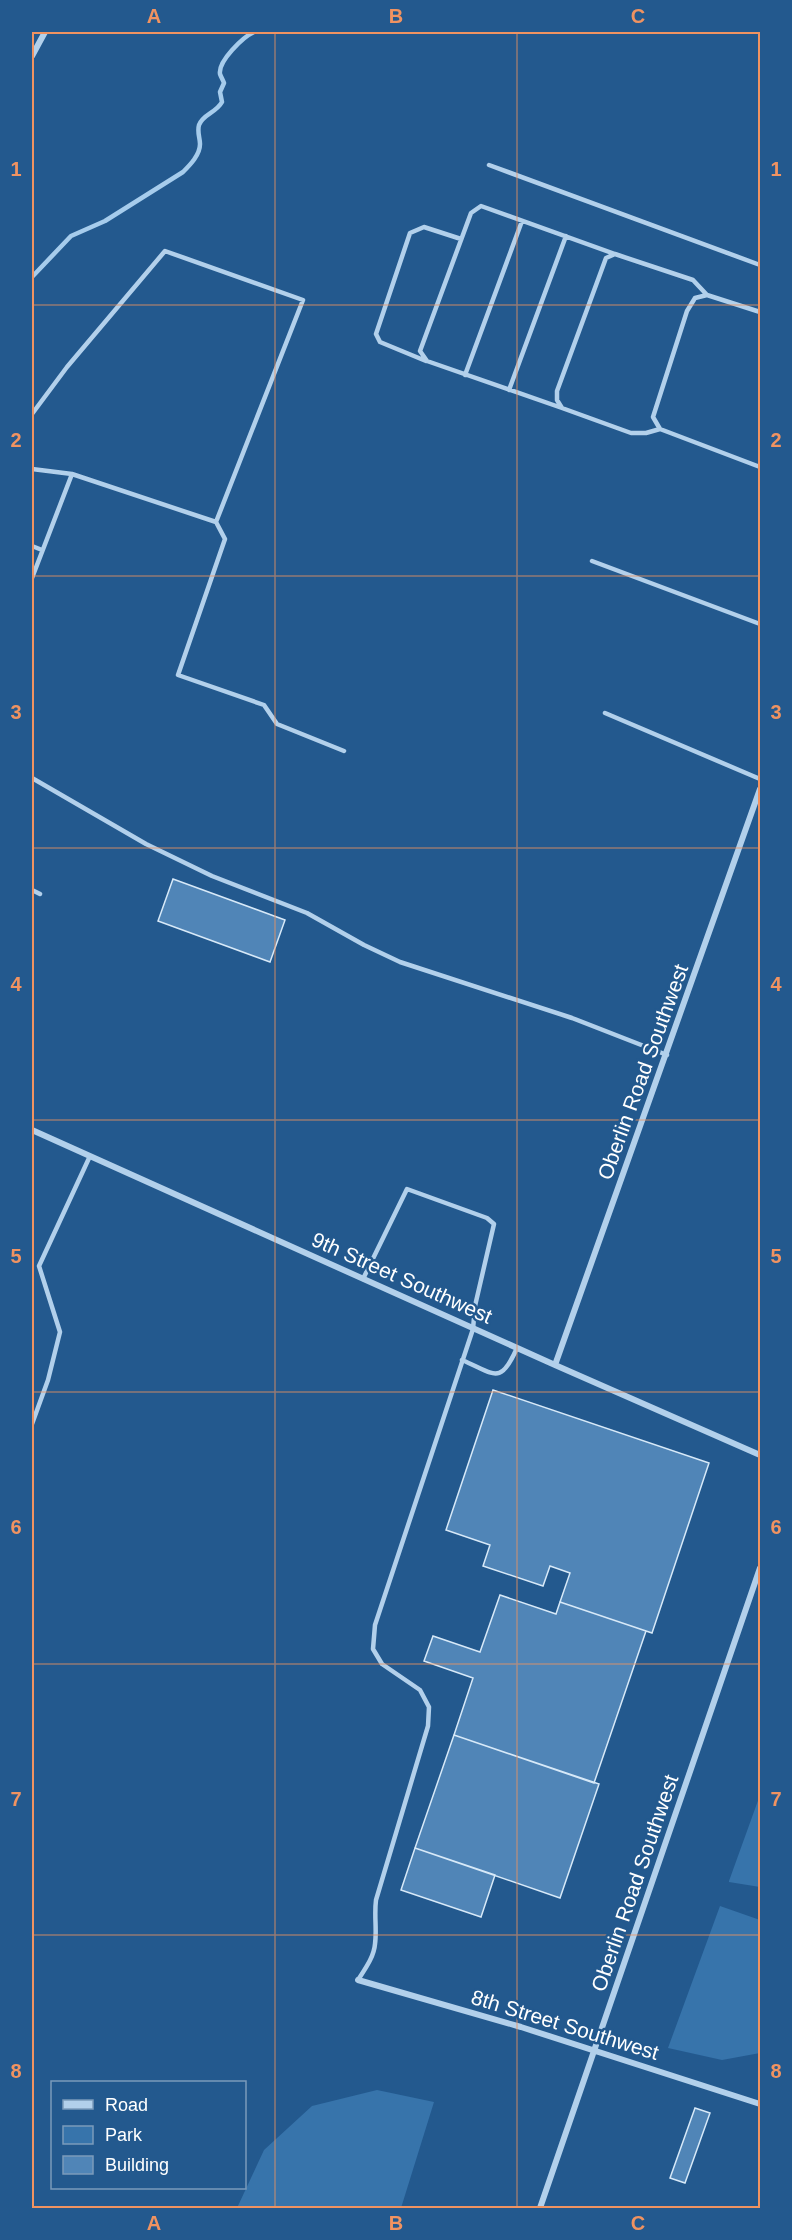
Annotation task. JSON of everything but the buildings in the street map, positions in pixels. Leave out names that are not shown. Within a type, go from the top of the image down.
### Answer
[{"type":"street","points":[[32,56],[45,32]]},
{"type":"street","name":"Oberlin Road Southwest","points":[[555,1365],[760,789]]},
{"type":"street","name":"9th Street Southwest","points":[[32,1130],[473,1329],[760,1455]]},
{"type":"street","name":"Oberlin Road Southwest","points":[[540,2208],[760,1568]]},
{"type":"street","name":"8th Street Southwest","points":[[358,1980],[760,2104]]},
{"type":"lane","points":[[489,165],[760,265]]},
{"type":"lane","points":[[427,361],[420,351],[471,213],[481,206],[693,280],[707,295],[760,312]]},
{"type":"lane","points":[[465,375],[522,220]]},
{"type":"lane","points":[[461,240],[424,227],[410,233],[376,334],[380,342],[631,434],[646,434],[660,429]]},
{"type":"lane","points":[[509,390],[566,236]]},
{"type":"lane","points":[[32,414],[67,367],[165,250],[303,300],[216,522]]},
{"type":"lane","points":[[562,408],[557,400],[557,392],[606,258],[615,254]]},
{"type":"lane","points":[[707,295],[695,298],[687,311],[653,417],[660,429],[760,467]]},
{"type":"lane","points":[[32,469],[72,474],[216,522],[225,539],[178,675],[264,705],[277,724],[344,751]]},
{"type":"lane","points":[[32,578],[72,474]]},
{"type":"lane","points":[[32,546],[42,550]]},
{"type":"lane","points":[[592,561],[760,624]]},
{"type":"lane","points":[[605,712],[760,779]]},
{"type":"lane","points":[[32,778],[146,844],[212,876],[307,913],[400,962],[572,1018],[667,1055]]},
{"type":"lane","points":[[32,890],[40,894]]},
{"type":"lane","points":[[32,1424],[48,1380],[60,1332],[39,1266],[90,1156]]},
{"type":"lane","points":[[358,1980],[371,1958],[375,1944],[376,1900],[428,1726],[429,1707],[420,1690],[382,1664],[373,1649],[375,1625],[473,1329],[475,1306],[494,1224],[487,1218],[407,1188],[363,1279]]},
{"type":"lane","points":[[32,1265],[39,1266]]},
{"type":"lane","points":[[462,1360],[500,1374],[508,1368],[518,1348]]},
{"type":"green space","points":[[760,1795],[760,1887],[729,1882],[729,1881]]},
{"type":"green space","points":[[720,1906],[760,1920],[760,2053],[722,2060],[668,2048]]},
{"type":"green space","points":[[377,2090],[434,2102],[401,2208],[237,2208],[264,2150],[312,2106]]},
{"type":"waterway","points":[[32,277],[71,236],[105,221],[189,166],[200,148],[198,130],[201,121],[222,102],[220,92],[224,83],[220,69],[227,56],[238,44],[254,32]]}]
